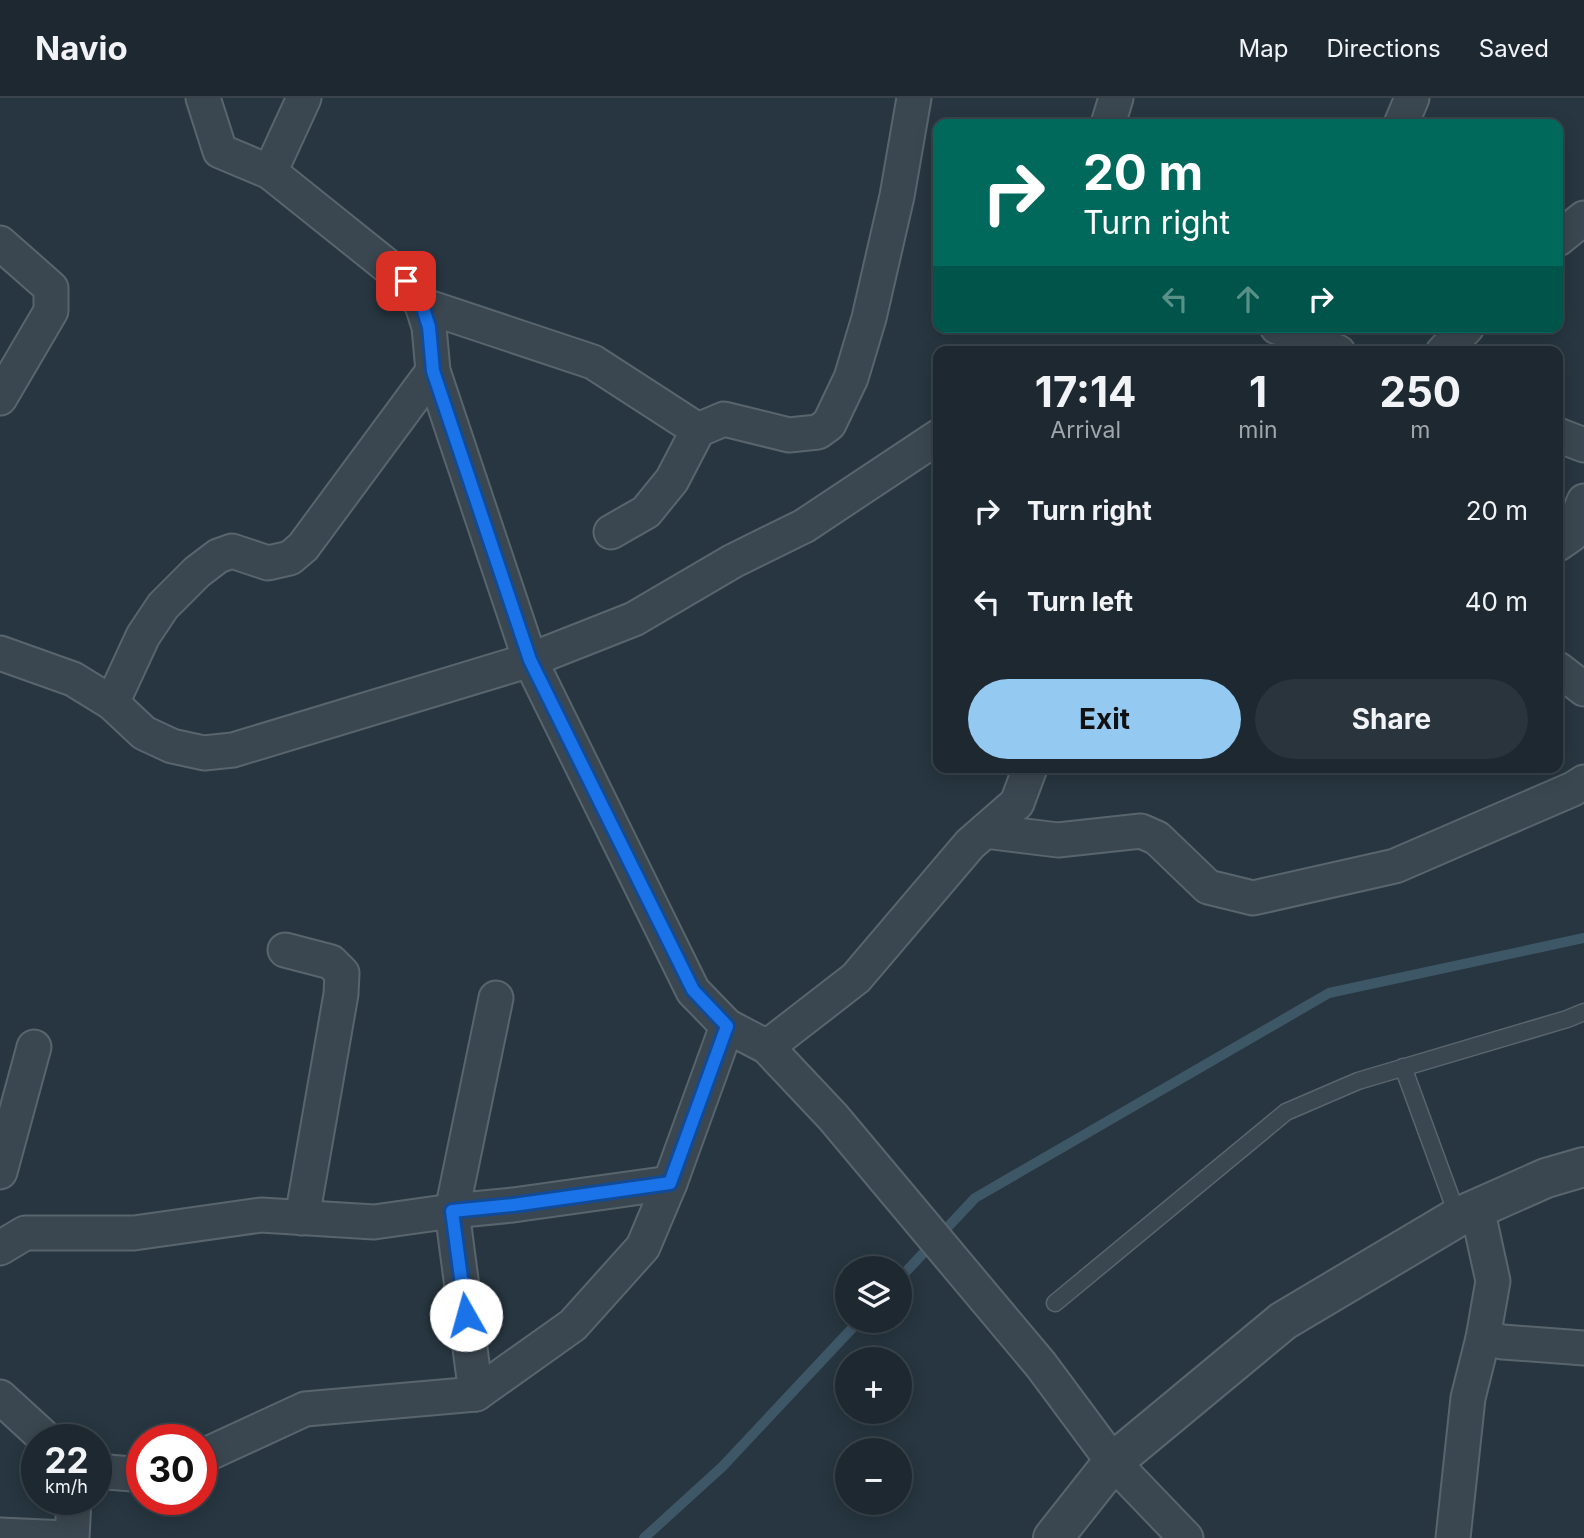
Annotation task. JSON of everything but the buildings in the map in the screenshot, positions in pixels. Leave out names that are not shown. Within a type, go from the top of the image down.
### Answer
[{"type":"street","points":[[203,98],[220,151],[270,172],[406,281],[422,305],[429,327],[433,371],[530,660],[693,990],[727,1026],[767,1047],[833,1117],[1041,1365],[1113,1462],[1186,1538]]},
{"type":"street","points":[[270,172],[303,98]]},
{"type":"street","points":[[611,532],[646,512],[672,480],[698,430],[723,419],[789,435],[818,432],[829,424],[851,378],[869,318],[897,196],[914,98]]},
{"type":"street","points":[[1110,119],[1116,98]]},
{"type":"street","points":[[1403,119],[1412,98]]},
{"type":"street","points":[[1563,235],[1584,218]]},
{"type":"street","points":[[0,243],[51,288],[51,311],[0,398]]},
{"type":"street","points":[[422,305],[593,362],[698,430]]},
{"type":"street","points":[[1297,333],[1321,340]]},
{"type":"street","points":[[1449,346],[1461,333]]},
{"type":"street","points":[[112,703],[143,636],[163,606],[197,572],[218,556],[232,551],[268,563],[290,558],[303,547],[433,371]]},
{"type":"street","points":[[1563,437],[1584,445]]},
{"type":"street","points":[[0,653],[73,679],[112,703],[144,733],[173,746],[204,754],[233,750],[530,660],[634,619],[733,561],[804,526],[933,440]]},
{"type":"street","points":[[1563,541],[1571,535],[1584,501]]},
{"type":"street","points":[[1563,673],[1584,689]]},
{"type":"street","points":[[767,1047],[856,978],[970,844],[1017,803],[1028,773]]},
{"type":"street","points":[[985,831],[1058,840],[1141,831],[1157,838],[1208,887],[1252,898],[1395,866],[1560,795],[1584,782]]},
{"type":"street","points":[[285,950],[331,962],[342,973],[341,994],[302,1218]]},
{"type":"street","points":[[475,1394],[452,1211],[496,998]]},
{"type":"street","points":[[217,1450],[305,1409],[475,1394],[573,1325],[643,1247],[670,1183],[727,1026]]},
{"type":"street","points":[[0,1172],[34,1047]]},
{"type":"street","points":[[1053,1538],[1113,1462],[1283,1321],[1467,1212],[1546,1178],[1584,1167]]},
{"type":"street","points":[[0,1248],[25,1233],[134,1233],[261,1215],[374,1222],[670,1183]]},
{"type":"street","points":[[1453,1538],[1468,1398],[1483,1338],[1493,1281],[1467,1212]]},
{"type":"street","points":[[1483,1338],[1584,1348]]},
{"type":"street","points":[[0,1397],[30,1424]]},
{"type":"street","points":[[0,1535],[70,1538],[72,1515]]},
{"type":"lane","points":[[1055,1303],[1286,1112],[1359,1080],[1584,1012]]},
{"type":"lane","points":[[1402,1068],[1467,1212]]},
{"type":"waterway","points":[[912,1265],[975,1198],[1329,993],[1584,938]]},
{"type":"waterway","points":[[644,1538],[722,1467],[848,1333]]},
{"type":"route","points":[[406,281],[422,305],[429,327],[433,371],[530,660],[693,990],[727,1026],[670,1183],[452,1211],[466,1315]]}]
